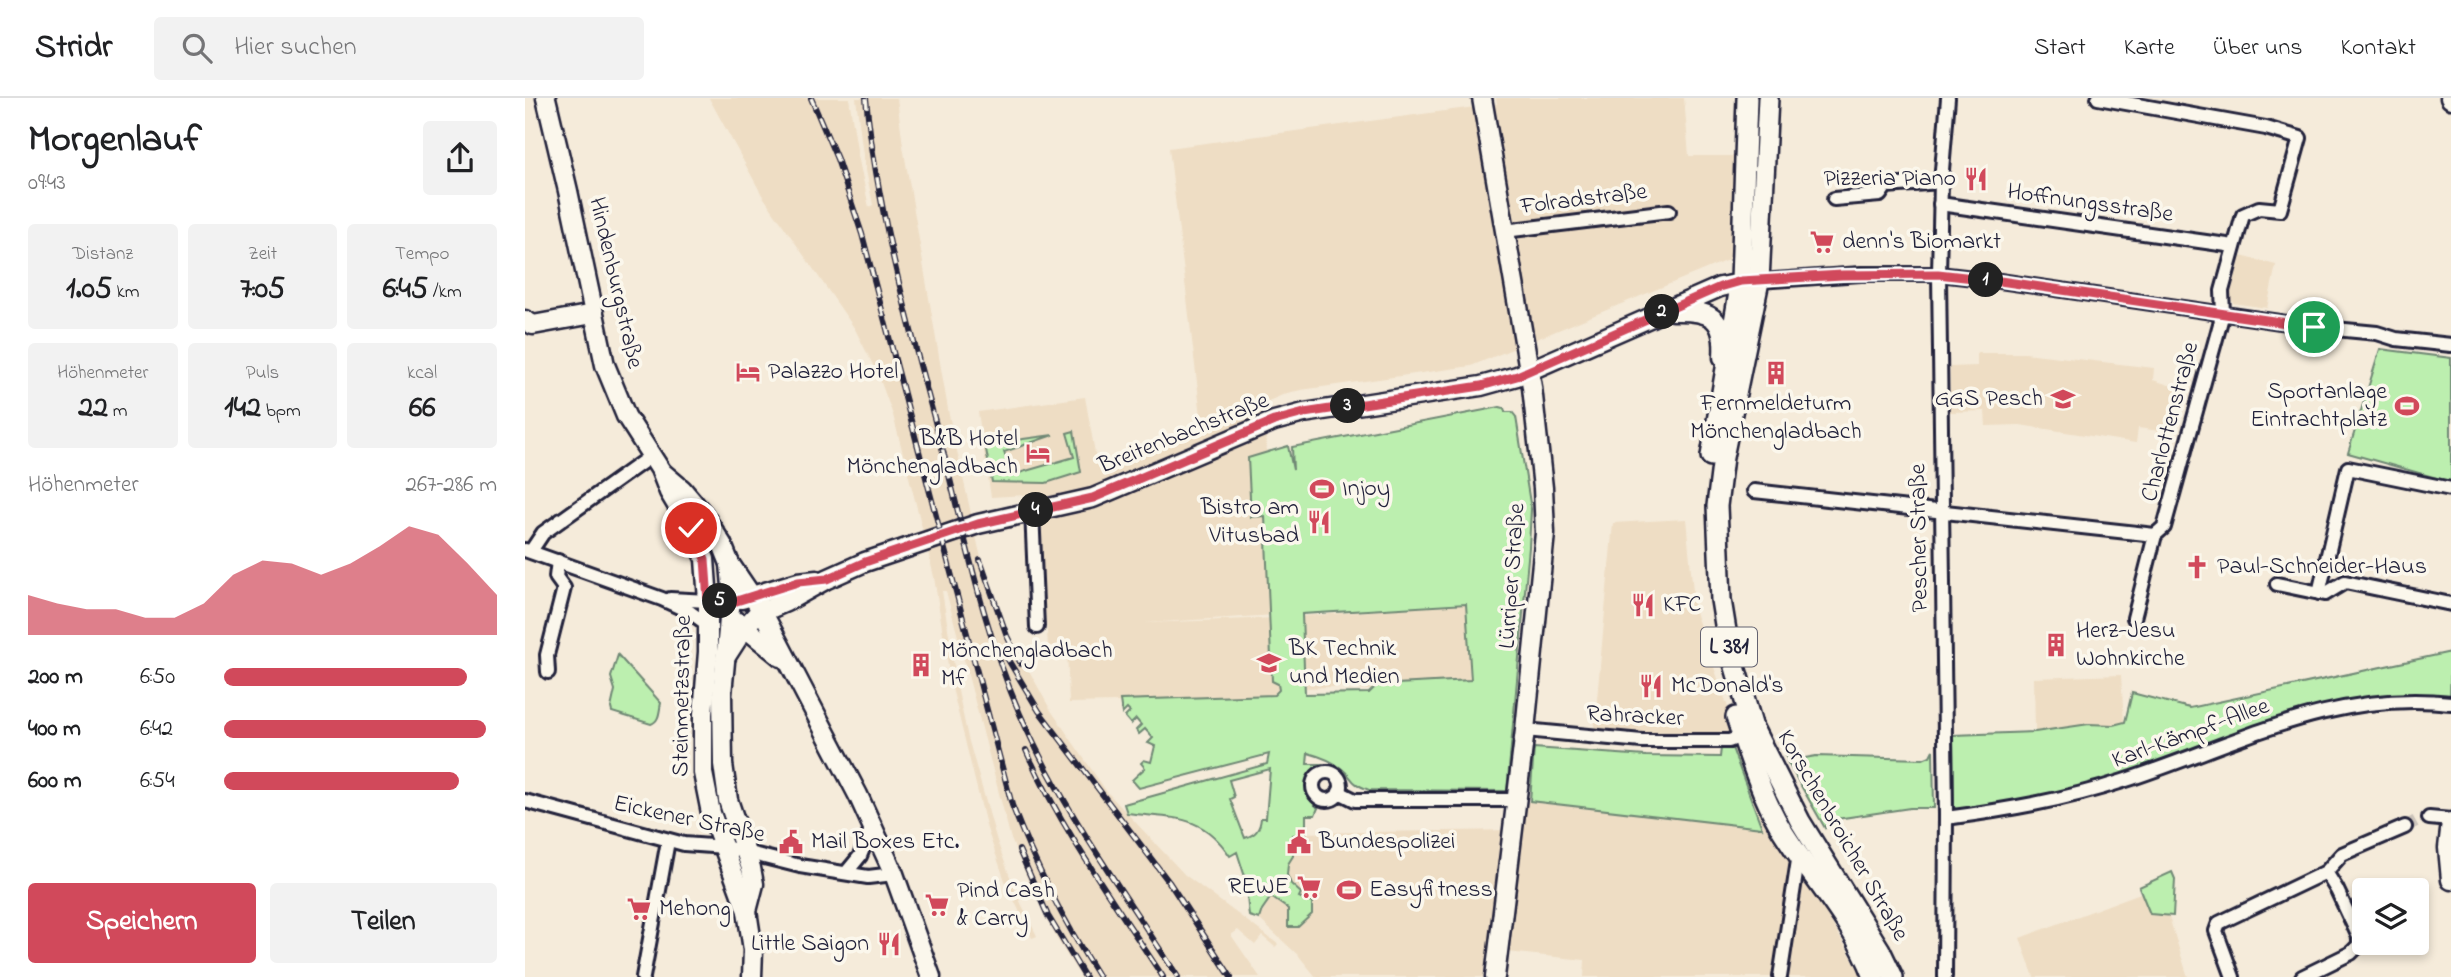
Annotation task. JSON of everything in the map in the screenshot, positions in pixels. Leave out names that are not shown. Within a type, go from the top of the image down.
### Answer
[{"type":"main road","name":"Korschenbroicher Straße","points":[[1747,98],[1750,281],[1718,411],[1711,457],[1706,509],[1708,598],[1716,648],[1742,736],[1779,825],[1844,916],[1874,977]]},
{"type":"main road","name":"Korschenbroicher Straße","points":[[1766,104],[1750,281],[1717,506],[1718,564],[1728,643],[1753,728],[1777,780],[1880,950],[1893,977]]},
{"type":"street","name":"Hindenburgstraße","points":[[546,98],[605,365],[626,416],[656,463],[702,550],[707,571],[708,601],[729,609],[745,627],[789,664]]},
{"type":"street","name":"Lürriper Straße","points":[[1482,98],[1529,371],[1543,488],[1545,533],[1525,730],[1495,977]]},
{"type":"street","name":"Pescher Straße","points":[[1945,977],[1946,818],[1938,274],[1941,182],[1948,98]]},
{"type":"street","name":"Charlottenstraße","points":[[2098,98],[2266,128],[2300,138],[2280,210],[2259,208],[2243,215],[2222,291],[2223,313],[2164,527],[2155,535],[2134,618]]},
{"type":"street","points":[[1834,199],[1880,195],[1886,187],[1941,182]]},
{"type":"street","name":"Hoffnungsstraße","points":[[1940,204],[2234,246]]},
{"type":"street","name":"Folradstraße","points":[[1504,231],[1669,211]]},
{"type":"street","points":[[1750,281],[1861,274],[1938,274],[2326,329],[2377,332],[2396,339],[2451,345]]},
{"type":"street","name":"Breitenbachstraße","points":[[729,609],[786,602],[827,579],[878,558],[978,524],[1093,498],[1274,421],[1304,413],[1481,386],[1529,371],[1720,287],[1750,281]]},
{"type":"street","points":[[1666,311],[1699,310],[1714,319],[1722,331],[1724,340],[1718,411]]},
{"type":"street","points":[[528,326],[593,314]]},
{"type":"street","name":"Hindenburgstraße","points":[[656,463],[703,514],[722,544],[730,564],[758,604],[858,795],[894,874],[931,977]]},
{"type":"street","points":[[656,463],[543,533],[528,550],[662,599],[690,612],[708,625]]},
{"type":"street","points":[[2319,593],[2348,468],[2451,489]]},
{"type":"street","points":[[1753,491],[2155,535]]},
{"type":"street","points":[[1032,510],[1037,627]]},
{"type":"street","points":[[548,672],[547,655],[564,588],[556,577],[558,561]]},
{"type":"street","name":"Hindenburgstraße","points":[[729,609],[730,564]]},
{"type":"street","name":"Breitenbachstraße","points":[[758,604],[798,582],[827,579]]},
{"type":"street","points":[[2277,584],[2325,594],[2345,582],[2451,604]]},
{"type":"street","points":[[662,599],[708,601]]},
{"type":"street","name":"Steinmetzstraße","points":[[708,601],[703,773],[711,813],[747,911],[753,950],[752,977]]},
{"type":"street","points":[[775,637],[778,619],[786,602]]},
{"type":"street","name":"Steinmetzstraße","points":[[725,658],[758,604]]},
{"type":"street","name":"Steinmetzstraße","points":[[729,609],[722,738],[728,800],[747,853],[754,884],[747,911]]},
{"type":"street","name":"Karl-Kämpf-Allee","points":[[1946,818],[2035,805],[2086,793],[2125,781],[2255,731],[2311,715],[2351,706],[2393,702],[2451,703]]},
{"type":"street","name":"Rahracker","points":[[1525,730],[1654,741],[1729,741],[1742,736]]},
{"type":"street","points":[[1339,792],[1355,800],[1517,800]]},
{"type":"street","name":"Eickener Straße","points":[[525,801],[668,841],[725,847],[800,866],[868,877],[894,874]]},
{"type":"street","points":[[2429,818],[2451,821],[2448,848],[2451,880]]},
{"type":"street","points":[[846,873],[860,856],[872,827]]},
{"type":"street","points":[[2233,977],[2216,931],[2219,923],[2326,872],[2342,854],[2405,827]]},
{"type":"street","points":[[643,977],[668,841]]},
{"type":"street","points":[[1780,977],[1798,854]]},
{"type":"street","points":[[2302,977],[2351,953],[2360,945],[2359,937],[2326,872]]},
{"type":"shaded area","points":[[709,98],[849,98],[869,207],[873,205],[856,98],[897,98],[949,415],[980,554],[1009,634],[1050,709],[1107,792],[1185,875],[1278,944],[1275,947],[1262,936],[1255,945],[1238,930],[1231,935],[1260,977],[1081,977],[1057,939],[1011,839],[946,591],[942,591],[968,738],[997,841],[1016,893],[1037,936],[1032,938],[1005,881],[987,829],[951,684],[934,577],[925,539],[893,415],[879,377],[855,329],[762,195]]},
{"type":"shaded area","points":[[1496,98],[1684,98],[1689,156],[1734,156],[1730,259],[1471,366],[1301,390],[1264,403],[1276,615],[1145,623],[1276,618],[1466,604],[1470,680],[1364,690],[1353,686],[1280,689],[1275,699],[1069,703],[1067,647],[1048,646],[1038,510],[1027,495],[991,497],[978,412],[1085,397],[1097,464],[1202,424],[1169,148],[1497,104]]},
{"type":"shaded area","points":[[2241,256],[2276,265],[2267,308],[2233,303],[2230,295]]},
{"type":"shaded area","name":"GGS Pesch","points":[[1977,353],[2025,353],[2154,368],[2153,380],[2179,388],[2167,432],[2138,428],[2136,443],[2020,425],[1986,426],[1985,411],[1950,412],[1950,367],[1977,366]]},
{"type":"shaded area","points":[[1686,519],[1695,612],[1768,824],[1827,915],[1863,977],[1584,977],[1585,960],[1487,950],[1483,977],[1316,977],[1299,956],[1259,919],[1271,897],[1293,833],[1519,830],[1521,801],[1763,828],[1728,737],[1594,732],[1613,523]]},
{"type":"shaded area","points":[[2121,675],[2124,722],[2035,732],[2034,678]]},
{"type":"shaded area","points":[[2159,886],[2188,977],[2034,977],[2020,938]]},
{"type":"green space","name":"Sportanlage Eintrachtplatz","points":[[2380,349],[2451,358],[2451,482],[2348,453]]},
{"type":"green space","points":[[1504,408],[1505,412],[1512,412],[1516,417],[1531,509],[1507,791],[1369,790],[1355,782],[1334,763],[1308,753],[1307,764],[1321,764],[1310,774],[1306,785],[1308,797],[1318,808],[1315,815],[1306,815],[1306,835],[1293,835],[1293,856],[1288,864],[1287,875],[1291,884],[1301,893],[1299,897],[1312,903],[1312,914],[1298,927],[1288,927],[1288,909],[1271,897],[1259,919],[1249,916],[1245,877],[1237,852],[1230,856],[1219,842],[1197,825],[1185,820],[1127,813],[1124,804],[1267,764],[1269,754],[1139,788],[1132,780],[1145,768],[1141,763],[1144,760],[1151,762],[1155,746],[1148,743],[1153,738],[1145,729],[1139,734],[1136,730],[1141,725],[1136,719],[1131,724],[1125,717],[1130,712],[1127,709],[1122,714],[1120,700],[1274,695],[1279,690],[1278,684],[1272,681],[1265,516],[1251,517],[1248,458],[1288,446],[1293,470],[1292,447]],"holes":[[[1466,604],[1471,680],[1377,685],[1369,693],[1305,694],[1302,614]],[[1270,769],[1266,818],[1261,818],[1256,831],[1245,838],[1230,799],[1234,797],[1229,780]]]},
{"type":"green space","points":[[1074,431],[1081,472],[1046,483],[992,482],[985,444],[1053,435],[1004,452],[1012,475],[1074,457],[1067,433]]},
{"type":"green space","points":[[2451,652],[2450,699],[2379,700],[2037,800],[1957,810],[1954,807],[1953,735],[2035,732],[2089,724],[2113,725],[2125,722],[2132,693],[2190,708]]},
{"type":"green space","points":[[618,655],[661,703],[654,723],[612,712],[615,690],[611,677]]},
{"type":"green space","points":[[1784,744],[1788,756],[1794,760],[1816,756],[1923,759],[1930,756],[1933,750],[1934,808],[1910,808],[1830,820],[1825,828],[1788,763]]},
{"type":"green space","points":[[1534,748],[1646,756],[1720,757],[1721,748],[1732,748],[1762,828],[1530,801]]},
{"type":"green space","points":[[2172,872],[2175,879],[2173,916],[2150,914],[2139,887]]},
{"type":"tunnel","points":[[2405,827],[2429,818]]},
{"type":"railway","points":[[811,98],[837,159],[862,234],[1012,805],[1051,893],[1099,977]]},
{"type":"railway","points":[[866,98],[879,188],[898,278],[977,586],[1007,683],[1054,783],[1178,977]]},
{"type":"railway","points":[[980,560],[1007,636],[1021,664]]},
{"type":"railway","points":[[1004,653],[1039,711],[1169,882],[1231,977]]},
{"type":"railway","points":[[1026,750],[1073,838],[1163,977]]},
{"type":"railway","points":[[1019,850],[1048,916],[1085,977]]},
{"type":"place","name":"Pizzeria Piano","points":[[1976,179]]},
{"type":"place","name":"denn's Biomarkt","points":[[1822,242]]},
{"type":"place","name":"Palazzo Hotel","points":[[748,372]]},
{"type":"place","name":"Fernmeldeturm Mönchengladbach","points":[[1776,373]]},
{"type":"place","name":"GGS Pesch","points":[[2063,399]]},
{"type":"place","name":"Sportanlage Eintrachtplatz","points":[[2407,406]]},
{"type":"place","name":"B&B Hotel Mönchengladbach","points":[[1038,453]]},
{"type":"place","name":"Injoy","points":[[1322,489]]},
{"type":"place","name":"Bistro am Vitusbad","points":[[1319,522]]},
{"type":"place","name":"Paul-Schneider-Haus","points":[[2197,567]]},
{"type":"place","name":"KFC","points":[[1643,605]]},
{"type":"place","name":"Herz-Jesu Wohnkirche","points":[[2056,645]]},
{"type":"place","name":"BK Technik und Medien","points":[[1269,663]]},
{"type":"place","name":"Mönchengladbach Mf","points":[[921,665]]},
{"type":"place","name":"McDonald's","points":[[1651,686]]},
{"type":"place","name":"Mail Boxes Etc.","points":[[791,842]]},
{"type":"place","name":"Bundespolizei","points":[[1299,842]]},
{"type":"place","name":"REWE","points":[[1309,887]]},
{"type":"place","name":"Easyfitness","points":[[1349,890]]},
{"type":"place","name":"Pind Cash & Carry","points":[[937,905]]},
{"type":"place","name":"Mehong","points":[[639,909]]},
{"type":"place","name":"Little Saigon","points":[[889,944]]},
{"type":"route","points":[[691,528],[705,559],[708,601],[730,603],[798,582],[827,579],[865,562],[978,524],[1093,498],[1274,421],[1304,413],[1481,386],[1517,376],[1720,287],[1741,281],[1861,274],[1938,274],[2314,327]]}]
